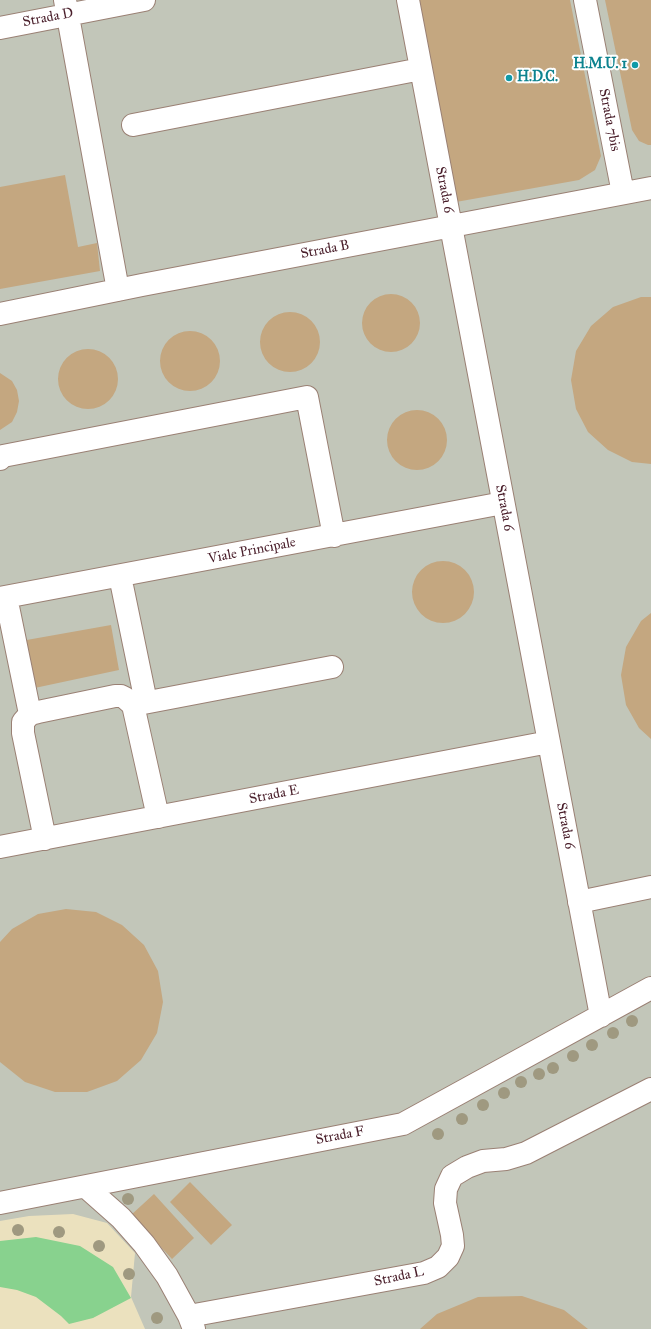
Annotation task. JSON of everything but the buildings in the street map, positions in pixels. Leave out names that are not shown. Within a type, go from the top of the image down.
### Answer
[{"type":"lane","name":"Strada D","points":[[0,28],[66,7],[144,0]]},
{"type":"lane","name":"Strada 6","points":[[408,0],[601,1016]]},
{"type":"lane","name":"Strada 7bis","points":[[586,0],[623,193]]},
{"type":"lane","points":[[66,7],[118,290]]},
{"type":"lane","points":[[133,126],[421,69]]},
{"type":"lane","name":"Strada B","points":[[0,314],[651,188]]},
{"type":"lane","points":[[0,459],[3,456],[307,397],[334,536]]},
{"type":"lane","name":"Viale Principale","points":[[3,598],[503,503]]},
{"type":"lane","points":[[120,576],[158,817]]},
{"type":"lane","points":[[3,598],[30,714]]},
{"type":"lane","points":[[45,839],[23,733],[23,722],[30,714],[115,696],[121,696],[140,704],[332,667]]},
{"type":"lane","name":"Strada E","points":[[0,848],[549,742]]},
{"type":"lane","points":[[579,902],[651,887]]},
{"type":"lane","name":"Strada F","points":[[0,1203],[403,1124],[651,988]]},
{"type":"lane","name":"Strada L","points":[[191,1322],[424,1273],[438,1267],[448,1257],[452,1246],[452,1235],[445,1203],[446,1190],[452,1176],[467,1167],[483,1161],[506,1159],[526,1153],[651,1089]]},
{"type":"lane","points":[[86,1187],[122,1218],[144,1244],[167,1276],[191,1322]]},
{"type":"shaded area","points":[[0,0],[651,0],[651,1329],[145,1329],[131,1297],[135,1253],[107,1223],[73,1214],[29,1216],[0,1221]]},
{"type":"green space","points":[[36,1237],[80,1246],[113,1267],[131,1298],[93,1318],[69,1324],[36,1297],[17,1290],[0,1287],[0,1241]]},
{"type":"place","name":"H.M.U. 1","points":[[635,65]]},
{"type":"place","name":"H.D.C.","points":[[509,78]]}]
